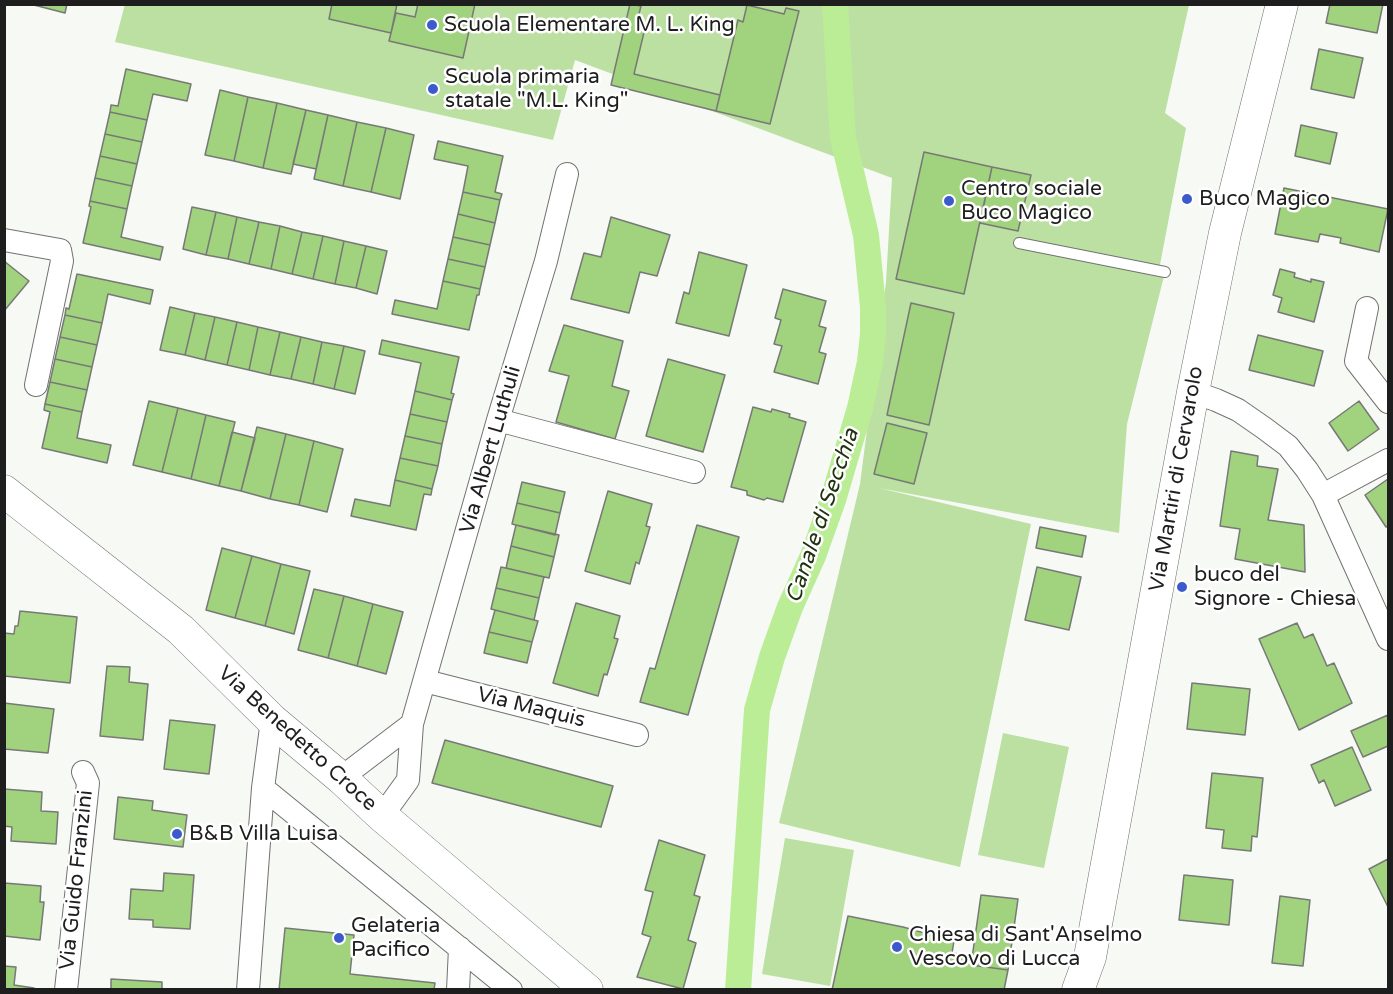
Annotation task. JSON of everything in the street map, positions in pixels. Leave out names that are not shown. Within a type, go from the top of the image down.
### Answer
[{"type":"main road","name":"Via Martiri di Cervarolo","points":[[1078,990],[1090,957],[1193,392],[1225,233],[1282,4]]},
{"type":"main road","name":"Via Benedetto Croce","points":[[4,491],[181,630],[272,720],[587,990]]},
{"type":"main road","name":"Via Martiri di Cervarolo","points":[[1090,957],[1092,990]]},
{"type":"street","name":"Via Albert Luthuli","points":[[382,816],[408,780],[412,724],[498,420],[546,261],[567,174]]},
{"type":"street","points":[[4,240],[60,250],[62,261],[36,385]]},
{"type":"street","points":[[1367,308],[1356,362],[1389,402]]},
{"type":"street","points":[[1193,392],[1238,410],[1288,446],[1323,495],[1387,632]]},
{"type":"street","points":[[498,420],[694,472]]},
{"type":"street","points":[[1323,495],[1389,460]]},
{"type":"street","name":"Via Maquis","points":[[425,681],[638,735]]},
{"type":"street","points":[[248,990],[263,788],[272,720]]},
{"type":"street","points":[[341,778],[412,724]]},
{"type":"street","name":"Via Guido Franzini","points":[[66,990],[88,783],[83,772]]},
{"type":"street","points":[[263,788],[511,990]]},
{"type":"street","points":[[458,990],[460,948]]},
{"type":"lane","points":[[1019,243],[1166,272]]},
{"type":"green space","points":[[125,4],[1189,5],[1165,113],[1186,128],[1159,270],[1165,272],[1127,424],[1119,533],[879,488],[1031,524],[960,867],[779,823],[860,484],[886,282],[892,178],[575,60],[553,140],[115,42]]},
{"type":"green space","points":[[1003,733],[1069,747],[1044,868],[978,855]]},
{"type":"green space","points":[[785,838],[854,850],[830,986],[762,974]]},
{"type":"building","points":[[30,4],[67,4],[65,13]]},
{"type":"building","points":[[332,4],[397,4],[391,33],[329,19]]},
{"type":"building","name":"Scuola Elementare M. L. King","points":[[418,4],[475,4],[463,58],[389,41],[396,13],[415,17]]},
{"type":"building","points":[[630,4],[641,6],[637,22],[646,24],[634,74],[720,95],[716,111],[611,85]]},
{"type":"building","points":[[1330,4],[1383,4],[1377,33],[1326,23]]},
{"type":"building","points":[[747,5],[784,14],[786,8],[799,11],[770,124],[716,111],[738,20],[743,22]]},
{"type":"building","points":[[1319,49],[1363,58],[1354,98],[1311,89]]},
{"type":"building","points":[[126,69],[191,84],[187,101],[153,94],[147,120],[110,112],[111,105],[118,106]]},
{"type":"building","points":[[220,90],[248,97],[234,161],[205,155]]},
{"type":"building","points":[[248,97],[277,103],[263,168],[234,161]]},
{"type":"building","points":[[277,103],[306,110],[291,174],[263,168]]},
{"type":"building","points":[[306,110],[328,115],[316,169],[293,164]]},
{"type":"building","points":[[110,112],[147,120],[142,142],[105,134]]},
{"type":"building","points":[[328,115],[357,122],[343,186],[314,179]]},
{"type":"building","points":[[357,122],[386,128],[371,192],[343,186]]},
{"type":"building","points":[[1301,125],[1337,133],[1330,164],[1295,156]]},
{"type":"building","points":[[386,128],[414,135],[400,199],[371,192]]},
{"type":"building","points":[[105,134],[142,142],[137,164],[100,156]]},
{"type":"building","points":[[438,141],[503,156],[495,192],[502,194],[500,200],[463,192],[468,166],[434,159]]},
{"type":"building","points":[[924,152],[992,167],[964,294],[896,279]]},
{"type":"building","points":[[100,156],[137,164],[132,186],[95,178]]},
{"type":"building","points":[[992,167],[1031,175],[1018,231],[980,223]]},
{"type":"building","points":[[95,178],[132,186],[127,209],[90,201]]},
{"type":"building","points":[[1284,188],[1388,209],[1379,252],[1340,243],[1341,238],[1320,234],[1318,242],[1275,234]]},
{"type":"building","points":[[463,192],[500,200],[495,223],[458,214]]},
{"type":"building","points":[[90,201],[127,209],[121,237],[163,247],[160,260],[83,243],[91,207],[89,206]]},
{"type":"building","points":[[192,207],[216,212],[206,255],[183,249]]},
{"type":"building","points":[[216,212],[237,217],[228,259],[206,255]]},
{"type":"building","points":[[458,214],[495,223],[490,245],[453,237]]},
{"type":"building","points":[[237,217],[259,222],[249,264],[228,259]]},
{"type":"building","points":[[611,217],[670,235],[657,276],[640,272],[629,313],[571,299],[584,253],[601,257]]},
{"type":"building","points":[[259,222],[280,226],[271,269],[249,264]]},
{"type":"building","points":[[280,226],[302,232],[292,274],[271,269]]},
{"type":"building","points":[[302,232],[323,236],[313,279],[292,274]]},
{"type":"building","points":[[323,236],[344,241],[335,284],[313,279]]},
{"type":"building","points":[[453,237],[490,245],[485,267],[448,259]]},
{"type":"building","points":[[344,241],[366,246],[356,288],[335,284]]},
{"type":"building","points":[[366,246],[387,251],[377,294],[356,288]]},
{"type":"building","points":[[699,252],[747,265],[729,336],[676,323],[684,292],[689,294]]},
{"type":"building","points":[[448,259],[485,267],[480,289],[443,281]]},
{"type":"building","points":[[4,261],[29,281],[4,311]]},
{"type":"building","points":[[1280,269],[1295,273],[1294,277],[1311,282],[1311,279],[1324,282],[1314,322],[1278,312],[1282,298],[1273,295]]},
{"type":"building","points":[[77,274],[153,290],[150,304],[108,294],[102,323],[65,315],[66,308],[69,309]]},
{"type":"building","points":[[443,281],[480,289],[469,330],[392,314],[395,300],[437,309]]},
{"type":"building","points":[[783,289],[826,301],[819,326],[826,328],[819,352],[826,354],[818,384],[774,372],[782,346],[774,344],[781,320],[775,318]]},
{"type":"building","points":[[911,303],[954,313],[929,425],[887,415]]},
{"type":"building","points":[[170,307],[195,313],[185,355],[160,350]]},
{"type":"building","points":[[195,313],[215,317],[205,360],[185,355]]},
{"type":"building","points":[[65,315],[102,323],[97,345],[60,337]]},
{"type":"building","points":[[215,317],[237,322],[227,365],[205,360]]},
{"type":"building","points":[[237,322],[258,327],[249,370],[227,365]]},
{"type":"building","points":[[564,325],[623,341],[612,386],[629,391],[615,439],[556,422],[569,376],[549,371]]},
{"type":"building","points":[[258,327],[280,332],[270,375],[249,370]]},
{"type":"building","points":[[280,332],[301,337],[291,379],[270,375]]},
{"type":"building","points":[[1258,335],[1323,351],[1314,386],[1249,370]]},
{"type":"building","points":[[60,337],[97,345],[92,367],[55,359]]},
{"type":"building","points":[[301,337],[322,342],[313,384],[291,379]]},
{"type":"building","points":[[382,340],[459,357],[451,393],[454,394],[452,400],[415,391],[421,363],[379,354]]},
{"type":"building","points":[[322,342],[344,346],[334,389],[313,384]]},
{"type":"building","points":[[344,346],[365,351],[355,394],[334,389]]},
{"type":"building","points":[[55,359],[92,367],[87,390],[50,382]]},
{"type":"building","points":[[668,359],[725,375],[703,452],[646,436]]},
{"type":"building","points":[[50,382],[87,390],[82,412],[45,404]]},
{"type":"building","points":[[415,391],[452,400],[447,422],[410,414]]},
{"type":"building","points":[[149,401],[178,408],[162,472],[133,465]]},
{"type":"building","points":[[1359,401],[1379,429],[1348,451],[1329,423]]},
{"type":"building","points":[[45,404],[82,412],[77,438],[111,445],[107,463],[42,448],[50,412],[44,410]]},
{"type":"building","points":[[753,407],[790,414],[789,417],[806,422],[783,502],[767,498],[764,500],[747,495],[747,491],[731,487]]},
{"type":"building","points":[[178,408],[206,415],[191,479],[162,472]]},
{"type":"building","points":[[410,414],[447,422],[442,444],[405,436]]},
{"type":"building","points":[[206,415],[235,422],[219,486],[191,479]]},
{"type":"building","points":[[887,423],[927,433],[914,484],[874,474]]},
{"type":"building","points":[[257,427],[286,434],[270,499],[241,491]]},
{"type":"building","points":[[232,432],[255,438],[241,491],[219,486]]},
{"type":"building","points":[[286,434],[314,441],[299,505],[270,499]]},
{"type":"building","points":[[405,436],[442,444],[438,466],[400,458]]},
{"type":"building","points":[[314,441],[343,449],[327,512],[299,505]]},
{"type":"building","points":[[1231,451],[1258,456],[1257,466],[1278,469],[1268,520],[1304,525],[1305,572],[1235,559],[1240,529],[1220,526]]},
{"type":"building","points":[[400,458],[438,466],[432,489],[395,480]]},
{"type":"building","points":[[1388,479],[1388,526],[1386,527],[1365,495]]},
{"type":"building","points":[[395,480],[432,489],[431,495],[424,494],[416,530],[351,516],[355,499],[390,506]]},
{"type":"building","points":[[522,482],[565,492],[560,513],[517,503]]},
{"type":"building","points":[[608,491],[652,504],[646,526],[650,527],[639,564],[636,562],[630,584],[585,571]]},
{"type":"building","points":[[517,503],[560,513],[555,535],[512,524]]},
{"type":"building","points":[[516,525],[559,535],[554,557],[511,546]]},
{"type":"building","points":[[697,525],[739,537],[688,715],[640,702],[650,668],[655,669]]},
{"type":"building","points":[[1040,527],[1086,536],[1082,557],[1036,548]]},
{"type":"building","points":[[511,546],[554,557],[549,578],[506,568]]},
{"type":"building","points":[[222,548],[252,556],[235,618],[206,610]]},
{"type":"building","points":[[252,556],[281,564],[265,626],[235,618]]},
{"type":"building","points":[[281,564],[310,571],[294,634],[265,626]]},
{"type":"building","points":[[501,567],[544,577],[539,598],[496,588]]},
{"type":"building","points":[[1037,567],[1081,577],[1069,630],[1025,620]]},
{"type":"building","points":[[496,588],[539,598],[534,620],[491,609]]},
{"type":"building","points":[[314,589],[344,596],[328,658],[298,650]]},
{"type":"building","points":[[344,596],[373,604],[357,666],[328,658]]},
{"type":"building","points":[[576,603],[620,616],[614,638],[618,639],[598,696],[553,683]]},
{"type":"building","points":[[373,604],[403,612],[386,674],[357,666]]},
{"type":"building","points":[[495,610],[538,621],[532,642],[489,632]]},
{"type":"building","points":[[20,611],[77,617],[70,683],[4,676],[4,633],[14,634],[15,626],[18,626]]},
{"type":"building","points":[[1297,623],[1304,638],[1313,634],[1327,666],[1334,663],[1352,703],[1299,730],[1259,639]]},
{"type":"building","points":[[489,632],[532,642],[527,663],[484,653]]},
{"type":"building","points":[[107,666],[130,667],[129,682],[148,684],[143,740],[100,736]]},
{"type":"building","points":[[1192,683],[1250,689],[1245,735],[1187,729]]},
{"type":"building","points":[[4,703],[54,709],[48,753],[4,749]]},
{"type":"building","points":[[1388,715],[1388,746],[1363,757],[1351,731]]},
{"type":"building","points":[[170,720],[215,725],[209,774],[164,769]]},
{"type":"building","points":[[445,740],[613,786],[601,827],[432,783]]},
{"type":"building","points":[[1352,747],[1371,790],[1335,806],[1324,780],[1319,783],[1311,765]]},
{"type":"building","points":[[1212,773],[1263,778],[1257,837],[1252,836],[1251,851],[1222,848],[1224,830],[1206,828]]},
{"type":"building","points":[[4,789],[42,792],[41,811],[58,812],[56,844],[11,841],[12,827],[4,826]]},
{"type":"building","points":[[118,797],[153,801],[152,810],[187,815],[183,847],[114,839]]},
{"type":"building","points":[[659,840],[705,855],[694,895],[700,897],[688,940],[696,943],[683,989],[637,977],[651,937],[642,934],[653,892],[645,890]]},
{"type":"building","points":[[1388,859],[1388,907],[1369,869]]},
{"type":"building","points":[[164,873],[194,875],[190,929],[153,927],[153,920],[129,919],[131,889],[163,891]]},
{"type":"building","points":[[1184,875],[1233,880],[1229,925],[1179,920]]},
{"type":"building","points":[[4,883],[41,886],[40,902],[44,902],[40,940],[4,936]]},
{"type":"building","points":[[981,895],[1018,899],[1008,970],[971,965]]},
{"type":"building","points":[[1280,896],[1310,900],[1303,966],[1272,963]]},
{"type":"building","name":"Chiesa di Sant'Anselmo Vescovo di Lucca","points":[[848,916],[903,927],[954,941],[952,953],[972,956],[971,965],[1008,970],[1004,990],[832,990]]},
{"type":"building","points":[[285,928],[354,935],[350,974],[435,983],[434,990],[279,990]]},
{"type":"building","points":[[4,966],[16,967],[14,985],[34,988],[34,990],[4,990]]},
{"type":"building","points":[[111,979],[162,982],[162,990],[111,990]]},
{"type":"waterway","name":"Canale di Secchia","points":[[738,990],[757,710],[772,657],[790,607],[813,556],[833,500],[860,408],[870,362],[873,334],[873,307],[866,235],[843,138],[835,4]]},
{"type":"place","name":"Scuola Elementare M. L. King","points":[[432,25]]},
{"type":"place","name":"Scuola primaria statale \"M.L. King\"","points":[[433,89]]},
{"type":"place","name":"Buco Magico","points":[[1187,199]]},
{"type":"place","name":"Centro sociale Buco Magico","points":[[949,201]]},
{"type":"place","name":"buco del Signore - Chiesa","points":[[1182,587]]},
{"type":"place","name":"B&B Villa Luisa","points":[[177,834]]},
{"type":"place","name":"Gelateria Pacifico","points":[[339,938]]},
{"type":"place","name":"Chiesa di Sant'Anselmo Vescovo di Lucca","points":[[897,947]]}]
